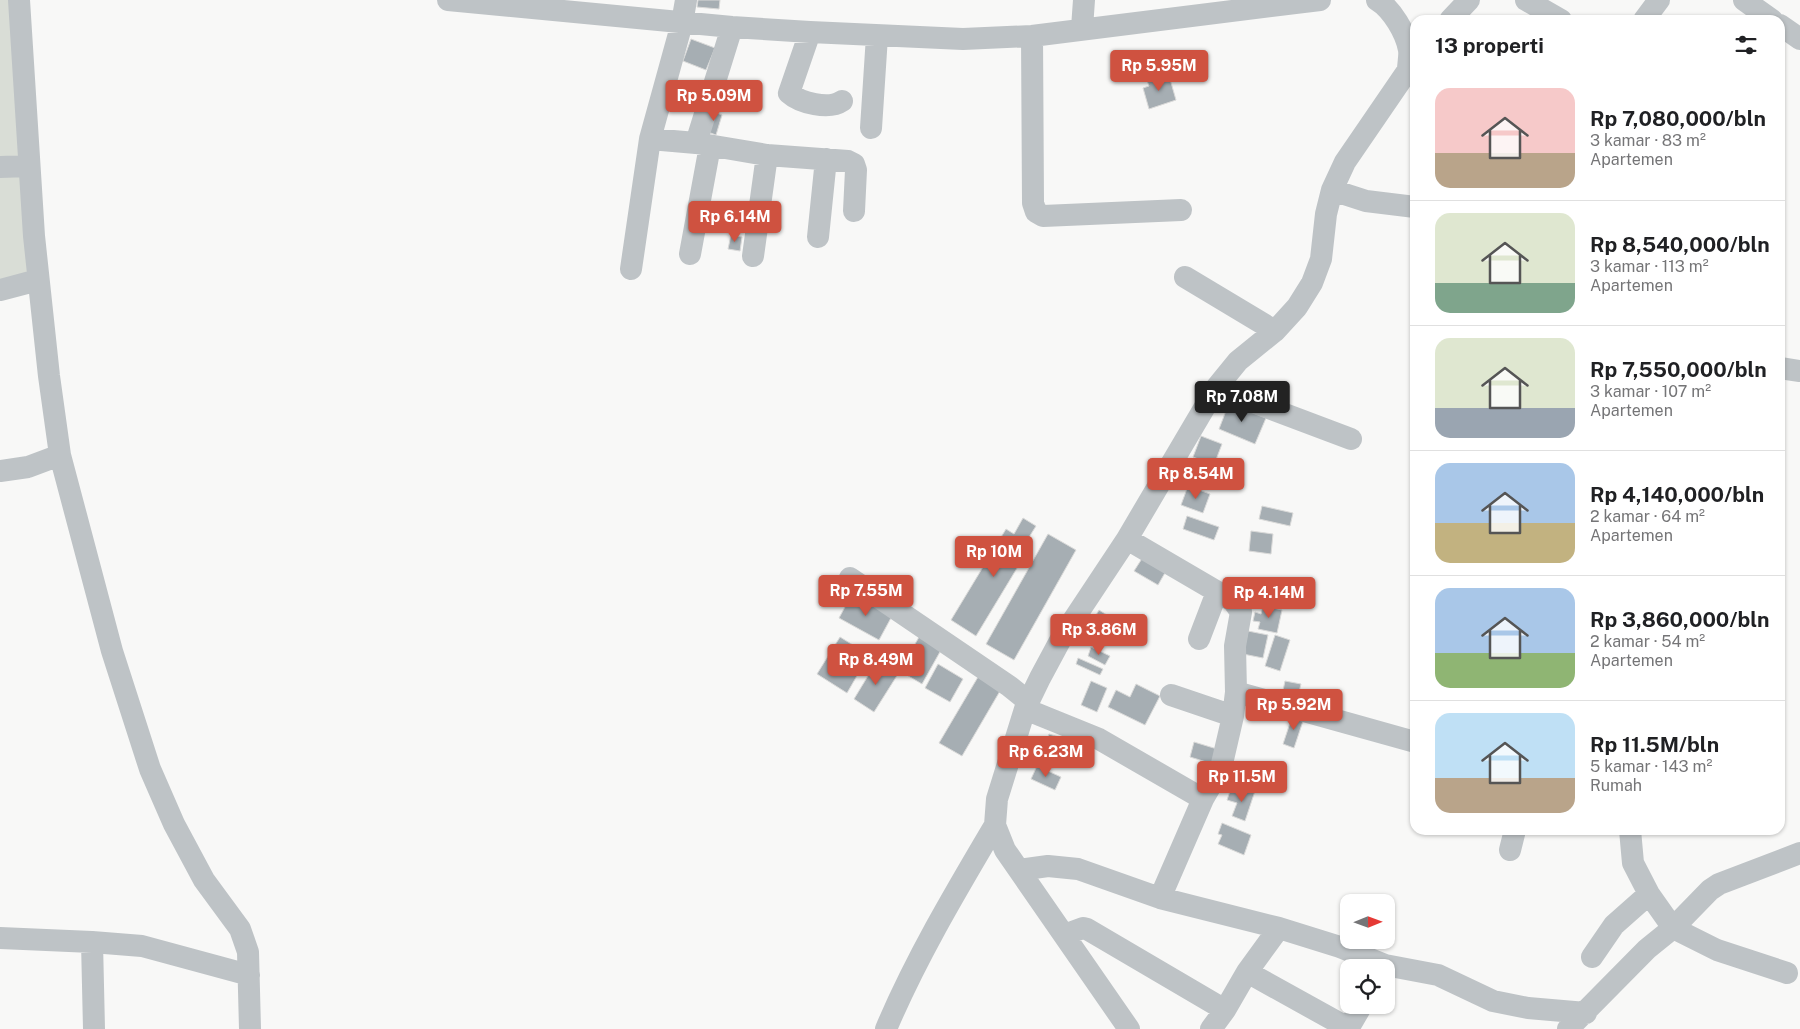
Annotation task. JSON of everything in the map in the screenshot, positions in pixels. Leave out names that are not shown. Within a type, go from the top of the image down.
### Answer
[{"type":"street","points":[[19,0],[28,166],[38,280],[60,455],[112,651],[147,760],[174,824],[204,880],[240,929],[248,952],[250,1029]]},
{"type":"street","points":[[448,0],[732,27],[963,39],[1032,36],[1082,28],[1320,0]]},
{"type":"street","points":[[631,269],[650,139],[682,23],[686,0]]},
{"type":"street","points":[[1082,28],[1084,0]]},
{"type":"street","points":[[1377,0],[1384,4],[1410,47]]},
{"type":"street","points":[[1455,15],[1469,0]]},
{"type":"street","points":[[1526,0],[1552,15]]},
{"type":"street","points":[[1648,15],[1659,0]]},
{"type":"street","points":[[1744,0],[1765,15]]},
{"type":"street","points":[[690,254],[703,144],[732,27]]},
{"type":"street","points":[[1785,28],[1800,39]]},
{"type":"street","points":[[810,32],[789,93],[795,98],[809,103],[837,105],[842,101]]},
{"type":"street","points":[[871,128],[877,36]]},
{"type":"street","points":[[1032,36],[1033,203],[1036,212],[1043,216],[1181,210]]},
{"type":"street","points":[[1129,1029],[1005,850],[995,825],[997,799],[1027,705],[1062,637],[1126,539],[1216,388],[1238,361],[1275,331],[1297,307],[1312,283],[1321,259],[1326,214],[1332,190],[1345,162],[1408,70],[1410,60]]},
{"type":"street","points":[[650,139],[703,144],[768,155],[848,161],[854,164],[856,170],[854,211]]},
{"type":"street","points":[[753,256],[768,155]]},
{"type":"street","points":[[818,237],[826,159]]},
{"type":"street","points":[[0,167],[28,166]]},
{"type":"street","points":[[1332,190],[1366,201],[1410,207]]},
{"type":"street","points":[[1185,277],[1275,331]]},
{"type":"street","points":[[0,290],[38,280]]},
{"type":"street","points":[[1785,369],[1800,371]]},
{"type":"street","points":[[1216,388],[1351,439]]},
{"type":"street","points":[[0,471],[28,467],[60,455]]},
{"type":"street","points":[[1126,539],[1237,604],[1241,612],[1235,646],[1236,692],[1233,716],[1221,768],[1203,799],[1160,898]]},
{"type":"street","points":[[850,578],[1009,686],[1027,705],[1099,740],[1203,799]]},
{"type":"street","points":[[1199,639],[1217,592]]},
{"type":"street","points":[[1236,692],[1407,740]]},
{"type":"street","points":[[1171,695],[1233,716]]},
{"type":"street","points":[[886,1029],[902,992],[954,893],[995,825]]},
{"type":"street","points":[[1630,835],[1633,863],[1649,894],[1673,928],[1717,950],[1787,974]]},
{"type":"street","points":[[1568,1029],[1586,1013],[1647,949],[1673,928],[1710,890],[1719,884],[1800,853]]},
{"type":"street","points":[[1019,870],[1048,866],[1078,870],[1160,898],[1279,928],[1340,947],[1368,959]]},
{"type":"street","points":[[1592,957],[1614,925],[1649,894]]},
{"type":"street","points":[[1064,935],[1082,928],[1087,929],[1225,1010]]},
{"type":"street","points":[[1212,1029],[1248,972],[1279,928]]},
{"type":"street","points":[[0,938],[142,946],[249,975]]},
{"type":"street","points":[[92,942],[94,1029]]},
{"type":"street","points":[[1395,968],[1438,975],[1493,1000],[1528,1008],[1586,1013]]},
{"type":"street","points":[[1248,972],[1348,1029],[1357,1014]]},
{"type":"shaded area","points":[[0,0],[13,0],[29,275],[0,281]]},
{"type":"building","points":[[698,0],[720,0],[719,9],[697,7]]},
{"type":"building","points":[[691,39],[715,48],[706,70],[683,61]]},
{"type":"building","points":[[1158,75],[1160,82],[1170,79],[1176,100],[1149,109],[1143,88],[1149,86],[1146,78]]},
{"type":"building","points":[[709,110],[722,115],[716,135],[708,132]]},
{"type":"building","points":[[731,235],[742,237],[740,251],[728,249]]},
{"type":"building","points":[[1229,403],[1266,418],[1255,444],[1219,429]]},
{"type":"building","points":[[1201,436],[1222,444],[1214,465],[1193,457]]},
{"type":"building","points":[[1188,486],[1210,494],[1203,513],[1181,505]]},
{"type":"building","points":[[1262,506],[1293,513],[1290,526],[1259,519]]},
{"type":"building","points":[[1187,516],[1219,527],[1214,540],[1183,529]]},
{"type":"building","points":[[1023,518],[1036,526],[1026,542],[1031,545],[976,636],[951,620],[1006,529],[1014,534]]},
{"type":"building","points":[[1251,531],[1273,534],[1271,554],[1249,551]]},
{"type":"building","points":[[1048,534],[1076,550],[1014,660],[986,644]]},
{"type":"building","points":[[1143,557],[1166,571],[1158,585],[1134,571]]},
{"type":"building","points":[[852,594],[892,616],[879,640],[839,618]]},
{"type":"building","points":[[1263,606],[1282,610],[1277,633],[1258,629],[1260,622],[1253,621],[1255,612],[1261,614]]},
{"type":"building","points":[[1099,610],[1124,626],[1116,638],[1092,622]]},
{"type":"building","points":[[1248,631],[1268,635],[1263,658],[1243,654]]},
{"type":"building","points":[[1275,635],[1290,640],[1280,671],[1265,666]]},
{"type":"building","points":[[840,637],[869,655],[847,693],[817,674]]},
{"type":"building","points":[[919,637],[941,650],[922,684],[900,671]]},
{"type":"building","points":[[1091,647],[1110,656],[1105,665],[1088,656]]},
{"type":"building","points":[[1078,658],[1103,669],[1100,675],[1076,664]]},
{"type":"building","points":[[877,661],[898,674],[874,712],[854,699]]},
{"type":"building","points":[[938,664],[963,679],[950,702],[925,688]]},
{"type":"building","points":[[978,677],[1000,691],[962,756],[939,743]]},
{"type":"building","points":[[1091,681],[1107,688],[1097,712],[1081,705]]},
{"type":"building","points":[[1285,681],[1301,684],[1296,704],[1281,700]]},
{"type":"building","points":[[1136,684],[1160,696],[1145,725],[1108,707],[1116,690],[1130,697]]},
{"type":"building","points":[[1293,714],[1304,718],[1294,748],[1283,744]]},
{"type":"building","points":[[1049,734],[1068,740],[1060,766],[1040,759]]},
{"type":"building","points":[[1194,742],[1217,749],[1213,764],[1190,757]]},
{"type":"building","points":[[1037,766],[1061,777],[1055,790],[1031,779]]},
{"type":"building","points":[[1242,787],[1255,791],[1245,821],[1232,816],[1237,803],[1227,800],[1230,791],[1240,794]]},
{"type":"building","points":[[1222,823],[1251,835],[1244,855],[1218,844],[1222,835],[1218,834]]}]
